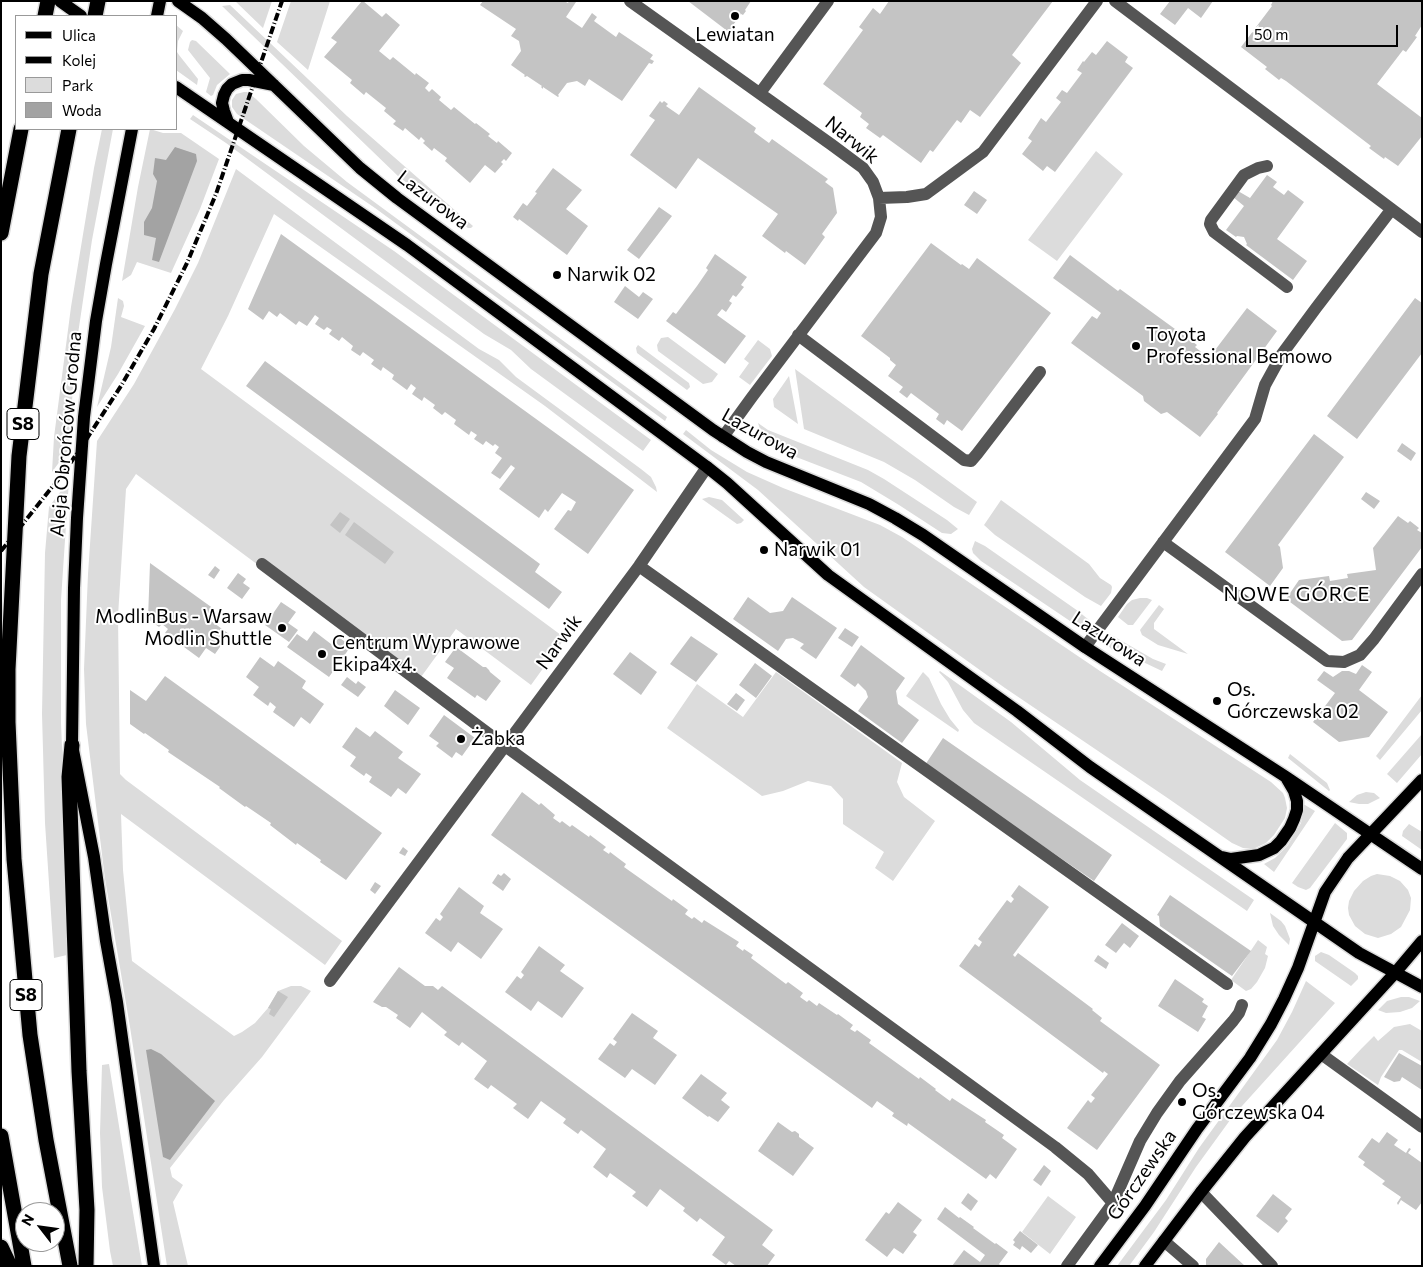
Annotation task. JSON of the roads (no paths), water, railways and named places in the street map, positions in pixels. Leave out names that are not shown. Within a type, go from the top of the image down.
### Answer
[{"type":"highway","points":[[44,15],[48,1]]},
{"type":"highway","points":[[95,15],[98,1]]},
{"type":"highway","points":[[1,232],[21,130]]},
{"type":"highway","name":"S8","points":[[68,130],[41,274],[19,456],[8,660],[8,722],[14,859],[30,1035],[46,1140],[70,1266]]},
{"type":"highway","points":[[72,745],[69,777],[79,1071],[86,1210],[86,1266]]},
{"type":"highway","points":[[1,1136],[24,1266]]},
{"type":"highway","points":[[1,1247],[10,1266]]},
{"type":"main road","points":[[60,1],[79,15]]},
{"type":"main road","points":[[157,15],[160,1]]},
{"type":"main road","name":"Lazurowa","points":[[178,1],[214,28],[360,168],[723,437],[766,462],[869,504],[923,535],[1085,646],[1286,777],[1422,869]]},
{"type":"main road","points":[[228,122],[222,103],[227,89],[232,84],[242,80],[249,80],[274,85]]},
{"type":"main road","points":[[178,88],[407,245],[707,467],[814,563],[846,589],[1017,711],[1090,767],[1359,953],[1422,987]]},
{"type":"main road","name":"Aleja Obrońców Grodna","points":[[132,130],[98,311],[84,417],[73,625],[72,745],[94,857],[117,1002],[154,1266]]},
{"type":"main road","points":[[1219,856],[1231,859],[1259,855],[1274,848],[1281,840],[1290,828],[1297,810],[1294,791],[1286,777]]},
{"type":"main road","points":[[1370,833],[1422,780]]},
{"type":"main road","name":"Górczewska","points":[[1100,1266],[1146,1206],[1197,1129],[1250,1058],[1284,999],[1298,968],[1325,892],[1348,858],[1370,833]]},
{"type":"main road","points":[[1146,1266],[1245,1137],[1395,973],[1422,940]]},
{"type":"street","name":"Narwik","points":[[630,1],[863,168],[873,182],[879,198],[881,218],[876,233],[723,437]]},
{"type":"street","points":[[760,94],[828,1]]},
{"type":"street","points":[[879,198],[926,194],[983,152],[1096,1]]},
{"type":"street","points":[[1115,1],[1422,232]]},
{"type":"street","points":[[1267,166],[1244,175],[1210,224],[1214,232],[1287,286]]},
{"type":"street","points":[[1085,646],[1255,419],[1265,386],[1282,354],[1391,210]]},
{"type":"street","points":[[798,335],[964,460],[971,461],[1040,372]]},
{"type":"street","name":"Narwik","points":[[330,981],[639,566],[707,467]]},
{"type":"street","points":[[1163,542],[1326,661],[1344,662],[1360,655],[1422,574]]},
{"type":"street","points":[[262,564],[505,746],[1054,1147],[1088,1174],[1113,1203]]},
{"type":"street","points":[[639,566],[1226,984]]},
{"type":"street","points":[[1067,1266],[1113,1203],[1140,1141],[1157,1113],[1180,1081],[1233,1022],[1242,1005]]},
{"type":"street","points":[[1321,1054],[1422,1127]]},
{"type":"street","points":[[1201,1192],[1272,1266]]},
{"type":"street","points":[[1164,1241],[1193,1266]]},
{"type":"water","points":[[175,147],[196,154],[197,161],[159,262],[152,260],[156,238],[144,235],[144,222],[152,208],[157,181],[153,174],[155,158],[166,160]]},
{"type":"water","points":[[151,1049],[161,1054],[215,1101],[170,1160],[163,1157],[146,1050]]},
{"type":"railway","points":[[1,551],[65,471],[121,386],[154,329],[187,263],[216,194],[282,1]]},
{"type":"place","name":"Lewiatan","points":[[735,16]]},
{"type":"place","name":"Narwik 02","points":[[557,275]]},
{"type":"place","name":"Toyota Professional Bemowo","points":[[1136,346]]},
{"type":"place","name":"Narwik 01","points":[[764,550]]},
{"type":"place","name":"ModlinBus - Warsaw Modlin Shuttle","points":[[282,628]]},
{"type":"place","name":"Centrum Wyprawowe Ekipa4x4.","points":[[322,654]]},
{"type":"place","name":"Os. Górczewska 02","points":[[1217,701]]},
{"type":"place","name":"Żabka","points":[[461,739]]},
{"type":"place","name":"Os. Górczewska 04","points":[[1182,1102]]},
{"type":"district","name":"NOWE GÓRCE","points":[[1297,594]]}]
